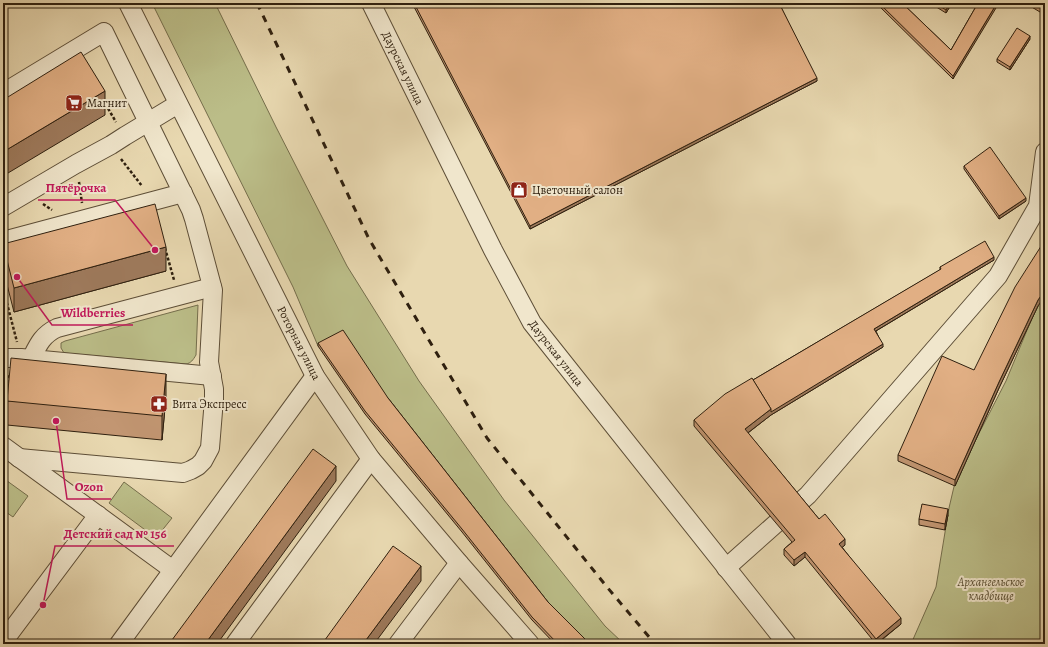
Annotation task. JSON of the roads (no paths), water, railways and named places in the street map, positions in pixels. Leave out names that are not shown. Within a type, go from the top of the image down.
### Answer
[{"type":"street","name":"Роторная улица","points":[[128,3],[315,376],[371,459],[530,644]]},
{"type":"street","name":"Даурская улица","points":[[372,3],[493,250],[532,323],[787,644]]},
{"type":"street","points":[[3,93],[104,32],[183,193],[194,219],[213,295],[209,362],[214,389],[214,399],[210,448],[203,461],[191,470],[183,473],[19,458]]},
{"type":"street","points":[[3,207],[118,141],[178,104]]},
{"type":"street","points":[[726,568],[808,495],[998,276],[1038,206],[1045,152]]},
{"type":"street","points":[[3,241],[183,193]]},
{"type":"street","points":[[16,358],[41,340],[48,332],[56,328],[212,287]]},
{"type":"street","points":[[16,358],[212,376]]},
{"type":"street","points":[[119,644],[315,376]]},
{"type":"street","points":[[3,446],[173,570]]},
{"type":"street","points":[[235,644],[371,459]]},
{"type":"street","points":[[4,637],[98,515]]},
{"type":"street","points":[[398,644],[459,563]]},
{"type":"railway","points":[[257,3],[369,239],[487,438],[655,644]]},
{"type":"place","name":"Магнит","points":[[74,103]]},
{"type":"place","name":"Цветочный салон","points":[[519,190]]},
{"type":"place","name":"Пятёрочка","points":[[155,250]]},
{"type":"place","name":"Wildberries","points":[[17,277]]},
{"type":"place","name":"Вита Экспресс","points":[[159,404]]},
{"type":"place","name":"Ozon","points":[[56,421]]},
{"type":"place","name":"Детский сад № 156","points":[[43,605]]},
{"type":"park label","name":"Архангельское кладбище","points":[[991,589]]}]
